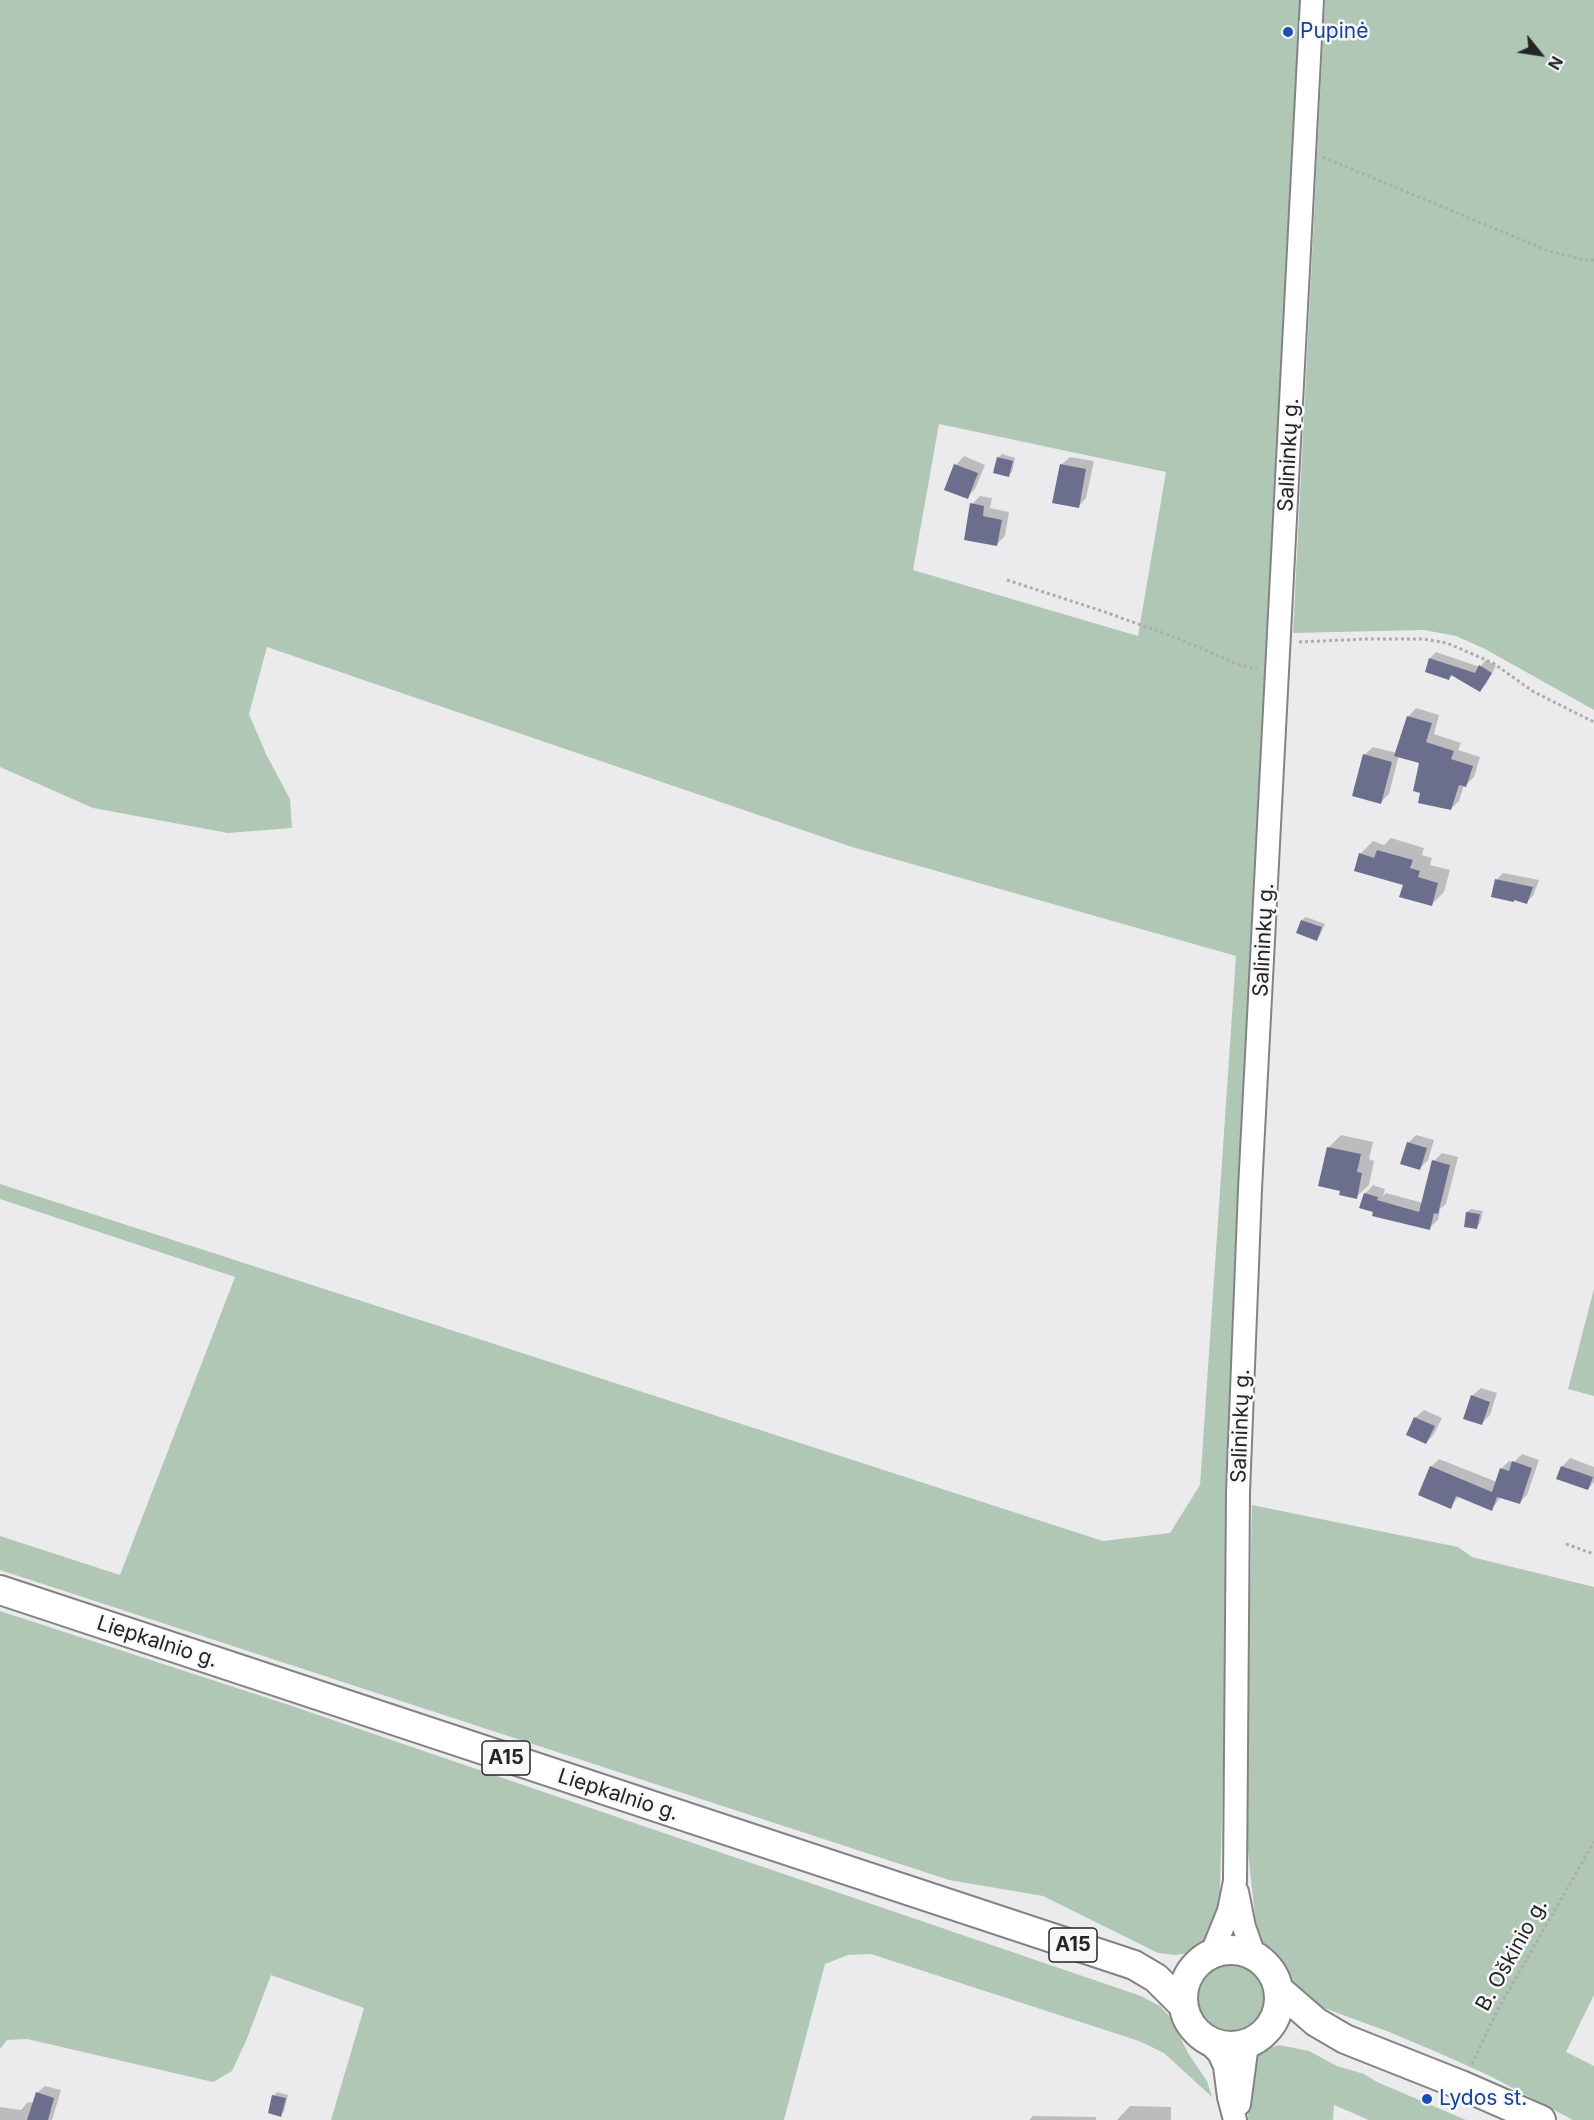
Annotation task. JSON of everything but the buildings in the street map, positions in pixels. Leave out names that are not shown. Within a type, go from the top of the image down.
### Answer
[{"type":"highway","name":"Liepkalnio g.","points":[[0,1590],[1134,1965]]},
{"type":"highway","points":[[1134,1965],[1160,1967],[1233,1949],[1254,1955],[1270,1969],[1278,1989],[1277,2013],[1272,2024],[1255,2038]]},
{"type":"highway","points":[[1206,1957],[1185,1981],[1182,1993],[1183,2005],[1191,2026],[1207,2041],[1234,2046],[1255,2038],[1290,2031],[1345,2039]]},
{"type":"highway","points":[[1134,1965],[1156,1978],[1183,2005]]},
{"type":"highway","points":[[1278,1989],[1316,2022],[1345,2039],[1541,2120]]},
{"type":"main road","name":"Salininkų g.","points":[[1206,1957],[1229,1911],[1234,1881],[1238,1492],[1250,1189],[1312,0]]},
{"type":"main road","name":"Salininkų g.","points":[[1234,1881],[1244,1928],[1254,1955]]},
{"type":"main road","points":[[1235,2120],[1255,2038]]},
{"type":"main road","points":[[1207,2041],[1219,2053],[1225,2066],[1235,2120]]},
{"type":"path","points":[[1305,150],[1546,250],[1584,260],[1594,260]]},
{"type":"path","points":[[1007,580],[1166,634],[1237,664],[1278,672]]},
{"type":"path","points":[[1279,644],[1401,639],[1423,639],[1447,644],[1493,663],[1534,692],[1594,722]]},
{"type":"path","points":[[1566,1544],[1594,1554]]},
{"type":"path","name":"B. Oškinio g.","points":[[1461,2085],[1497,2011],[1594,1842]]},
{"type":"green space","points":[[0,0],[1300,0],[1238,1253],[1219,1920],[1203,1947],[1190,1953],[1175,1955],[1158,1953],[1043,1896],[949,1880],[0,1570],[0,1536],[120,1575],[235,1277],[0,1199],[0,1184],[1103,1541],[1170,1533],[1200,1485],[1236,956],[852,847],[267,647],[249,714],[266,754],[290,799],[292,828],[228,833],[93,808],[0,767]],"holes":[[[939,424],[1166,472],[1138,636],[913,570]]]},
{"type":"green space","points":[[1325,0],[1594,0],[1594,710],[1485,649],[1456,636],[1424,630],[1293,633]]},
{"type":"green space","points":[[1594,1289],[1594,1396],[1568,1389]]},
{"type":"green space","points":[[1252,1505],[1458,1547],[1472,1557],[1594,1587],[1594,1995],[1566,2052],[1594,2066],[1594,2120],[1573,2120],[1490,2076],[1439,2053],[1316,2005],[1292,1985],[1279,1964],[1265,1949],[1259,1937],[1255,1917],[1247,1841]]},
{"type":"green space","points":[[0,1611],[289,1705],[1141,1996],[1160,2006],[1170,2017],[1188,2053],[1207,2081],[1212,2097],[1164,2053],[1139,2041],[871,1954],[848,1955],[825,1964],[784,2120],[331,2120],[364,2008],[271,1975],[232,2071],[213,2082],[27,2039],[7,2040],[0,2049]]},
{"type":"green space","points":[[1225,1961],[1239,1961],[1258,1971],[1268,1990],[1268,2004],[1258,2023],[1239,2033],[1225,2033],[1206,2023],[1196,2004],[1196,1990],[1206,1971]]},
{"type":"green space","points":[[1279,2045],[1309,2051],[1337,2066],[1364,2074],[1377,2082],[1466,2120],[1369,2120],[1334,2105],[1333,2120],[1248,2120],[1250,2069],[1255,2057],[1263,2050]]},
{"type":"place","name":"Pupinė","points":[[1288,32]]},
{"type":"place","name":"Lydos st.","points":[[1427,2099]]}]
